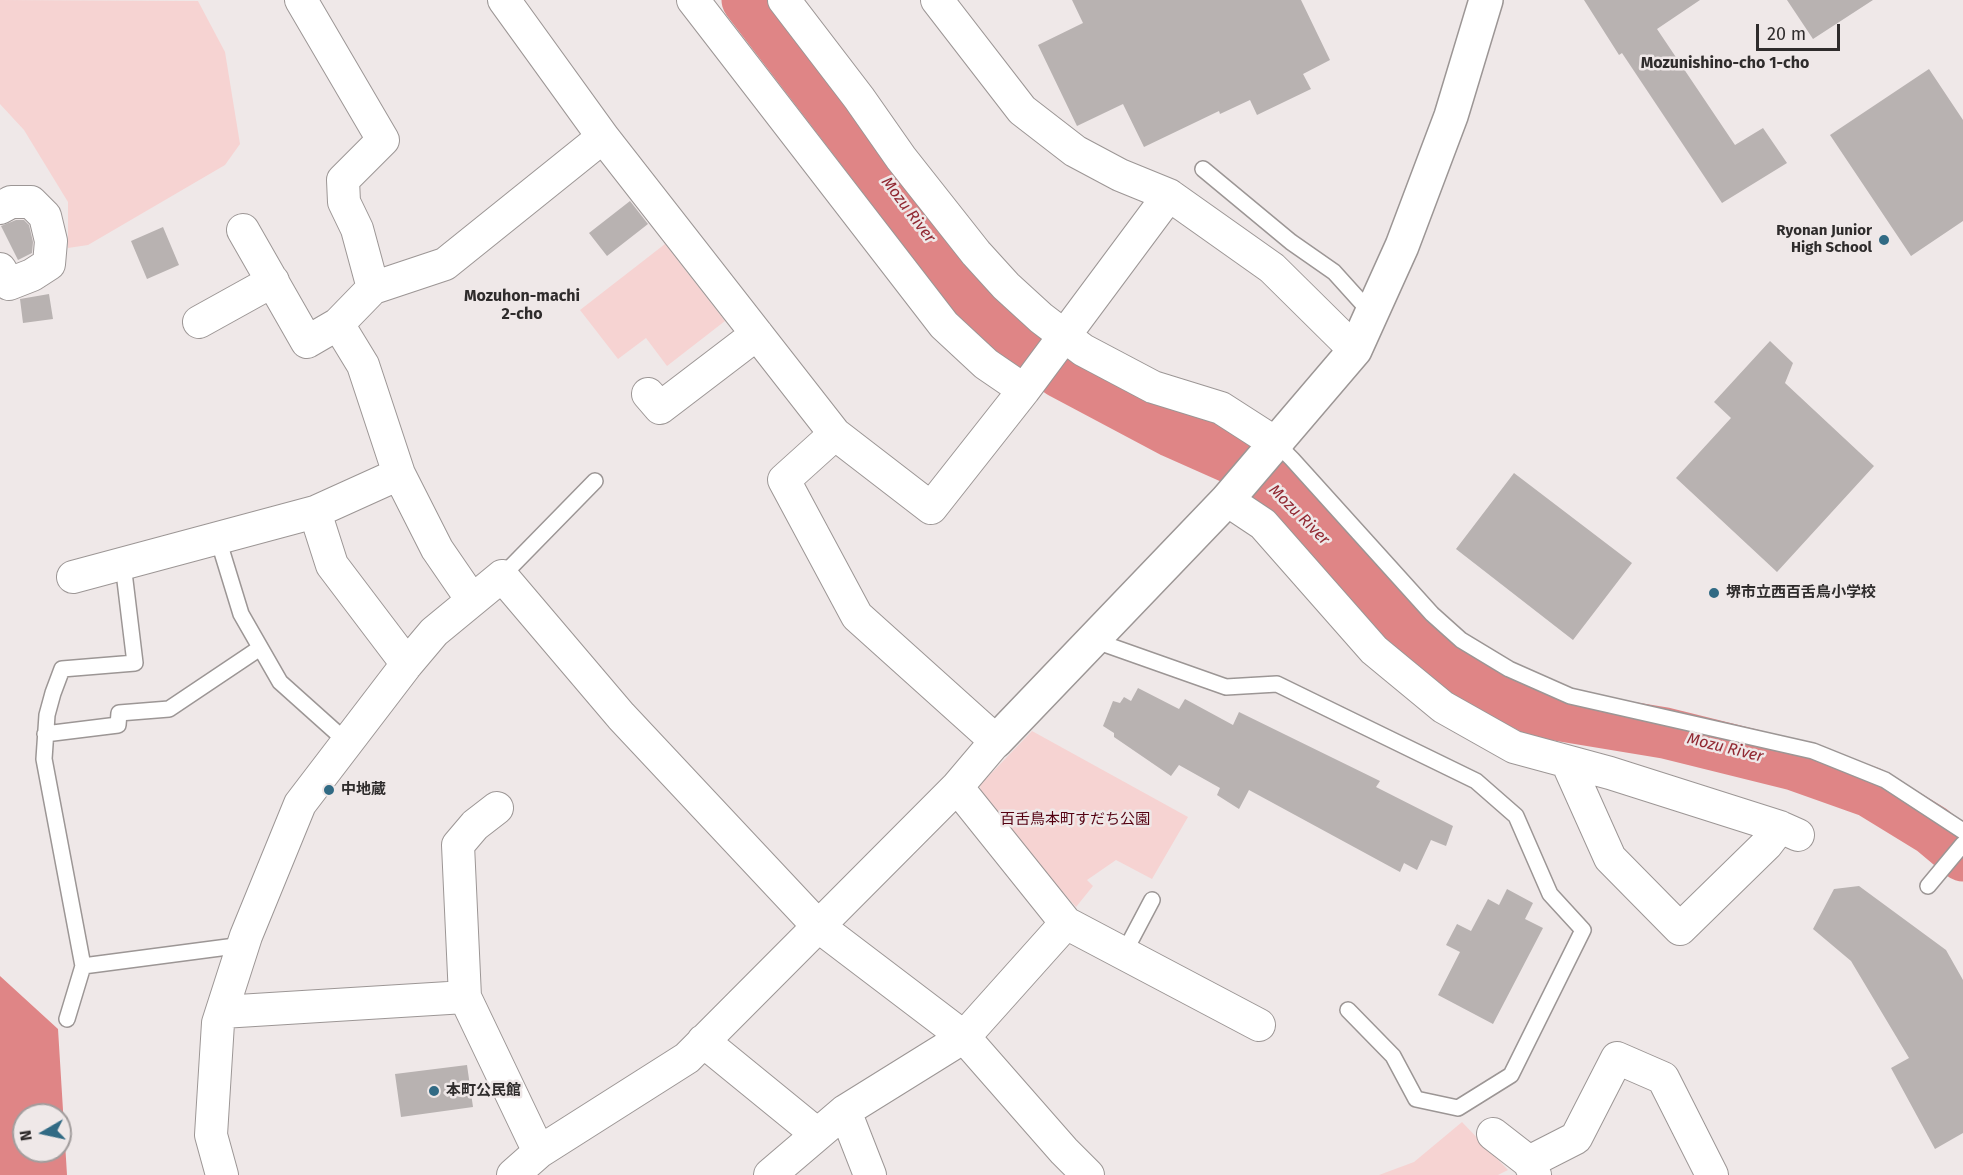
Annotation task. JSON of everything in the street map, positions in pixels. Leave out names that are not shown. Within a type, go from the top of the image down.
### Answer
[{"type":"street","points":[[301,0],[383,140],[343,180],[344,202],[357,229],[373,288]]},
{"type":"street","points":[[504,0],[603,137],[835,434],[931,508],[1060,343],[1169,195]]},
{"type":"street","points":[[693,0],[944,326],[986,364],[1028,385]]},
{"type":"street","points":[[784,0],[859,98],[901,158],[976,253],[1060,343],[1083,350],[1153,387],[1221,408],[1274,448]]},
{"type":"street","points":[[937,0],[1022,110],[1075,151],[1120,175],[1169,195],[1272,268],[1355,350]]},
{"type":"street","points":[[513,1175],[539,1152],[687,1058],[957,787],[996,741],[1234,493],[1274,448],[1355,350],[1402,246],[1451,116],[1486,0]]},
{"type":"street","points":[[243,230],[307,342],[338,324],[373,288],[445,264],[603,137]]},
{"type":"street","points":[[0,208],[11,202],[31,202],[45,216],[51,241],[49,264],[32,275],[9,284],[0,269]]},
{"type":"street","points":[[199,322],[273,281]]},
{"type":"street","points":[[338,324],[363,365],[399,474],[438,549],[472,600]]},
{"type":"street","points":[[648,394],[660,408],[757,334]]},
{"type":"street","points":[[835,434],[784,480],[857,616],[996,741]]},
{"type":"street","points":[[73,577],[315,512],[399,474]]},
{"type":"street","points":[[1234,493],[1374,650],[1443,707],[1514,747],[1610,773],[1789,831],[1767,844],[1680,929],[1610,858],[1567,762]]},
{"type":"street","points":[[315,512],[332,564],[407,664]]},
{"type":"street","points":[[207,1175],[212,1135],[218,1023],[243,945],[300,804],[434,632],[502,576],[621,716],[819,926],[964,1037],[1060,1163],[1088,1175]]},
{"type":"street","points":[[957,787],[1066,923],[1259,1025]]},
{"type":"street","points":[[497,808],[475,825],[458,845],[465,997],[539,1152]]},
{"type":"street","points":[[770,1175],[845,1111],[964,1037],[1066,923]]},
{"type":"street","points":[[222,1012],[465,997]]},
{"type":"street","points":[[703,1041],[817,1134]]},
{"type":"street","points":[[1493,1134],[1532,1169],[1576,1138],[1617,1058],[1663,1078],[1712,1175]]},
{"type":"street","points":[[845,1111],[870,1175]]},
{"type":"street","points":[[212,1135],[222,1175]]},
{"type":"lane","points":[[1203,170],[1291,242],[1334,272],[1371,313]]},
{"type":"lane","points":[[1274,448],[1292,459],[1432,614],[1461,640],[1509,669],[1570,696],[1813,751],[1885,780],[1963,831]]},
{"type":"lane","points":[[502,576],[595,481]]},
{"type":"lane","points":[[218,539],[241,614],[280,682],[347,742]]},
{"type":"lane","points":[[67,1019],[83,966],[44,759],[47,715],[52,693],[62,669],[135,663],[123,564]]},
{"type":"lane","points":[[1093,640],[1226,687],[1277,684],[1476,782],[1516,816],[1550,894],[1582,930],[1511,1075],[1458,1108],[1416,1099],[1393,1056],[1348,1010]]},
{"type":"lane","points":[[45,734],[118,725],[119,713],[169,709],[260,648]]},
{"type":"lane","points":[[1929,886],[1963,844]]},
{"type":"lane","points":[[1124,953],[1152,900]]},
{"type":"lane","points":[[83,966],[243,945]]},
{"type":"green space","points":[[0,0],[198,1],[225,52],[240,144],[225,165],[88,245],[68,248],[68,202],[24,130],[0,104]]},
{"type":"green space","points":[[665,244],[725,321],[667,366],[646,338],[618,359],[580,310]]},
{"type":"green space","name":"百舌鳥本町すだち公園","points":[[1032,731],[1188,817],[1152,879],[1116,860],[1087,880],[1093,886],[1076,907],[982,801],[980,785]]},
{"type":"green space","points":[[1462,1122],[1508,1170],[1498,1175],[1379,1175],[1414,1162]]},
{"type":"shaded area","points":[[0,976],[58,1029],[63,1103],[12,1103],[12,1163],[66,1163],[67,1175],[0,1175]]},
{"type":"building","points":[[1072,0],[1301,0],[1330,60],[1303,74],[1311,89],[1257,115],[1250,100],[1220,114],[1219,111],[1144,147],[1123,104],[1077,126],[1038,45],[1083,23]]},
{"type":"building","points":[[1584,0],[1700,0],[1657,29],[1735,145],[1763,128],[1787,163],[1722,203],[1622,53],[1619,55]]},
{"type":"building","points":[[1787,0],[1873,0],[1813,39]]},
{"type":"building","points":[[1929,69],[1963,120],[1963,221],[1911,256],[1830,135]]},
{"type":"building","points":[[630,201],[648,224],[607,256],[589,233]]},
{"type":"building","points":[[16,220],[24,220],[29,225],[33,242],[32,253],[18,260],[1,226]]},
{"type":"building","points":[[163,227],[179,265],[147,279],[131,241]]},
{"type":"building","points":[[49,294],[53,319],[23,323],[20,299]]},
{"type":"building","points":[[1770,341],[1793,363],[1785,383],[1874,466],[1777,572],[1676,478],[1731,418],[1714,402]]},
{"type":"building","points":[[1514,473],[1632,563],[1573,640],[1456,549]]},
{"type":"building","points":[[1138,688],[1179,709],[1185,699],[1233,725],[1239,712],[1380,781],[1376,787],[1453,826],[1446,846],[1431,840],[1417,870],[1404,863],[1400,872],[1249,790],[1239,809],[1217,795],[1220,788],[1179,765],[1171,776],[1114,737],[1114,733],[1103,726],[1113,701],[1120,703],[1124,697],[1131,701]]},
{"type":"building","points":[[1859,886],[1946,950],[1963,980],[1963,1133],[1935,1149],[1891,1068],[1909,1058],[1851,961],[1813,929],[1834,889]]},
{"type":"building","points":[[1507,889],[1533,903],[1525,919],[1543,928],[1493,1024],[1438,995],[1460,952],[1446,945],[1457,924],[1471,931],[1488,899],[1499,905]]},
{"type":"building","name":"本町公民館","points":[[467,1065],[473,1107],[401,1117],[395,1074]]},
{"type":"waterway","name":"Mozu River","points":[[747,0],[987,313],[1035,355],[1061,373],[1172,432],[1235,460],[1273,486],[1388,607],[1459,670],[1538,712],[1665,733],[1794,765],[1870,792],[1932,830],[1963,856]]},
{"type":"place","name":"Ryonan Junior High School","points":[[1884,240]]},
{"type":"place","name":"堺市立西百舌鳥小学校","points":[[1714,593]]},
{"type":"place","name":"中地蔵","points":[[329,790]]},
{"type":"place","name":"本町公民館","points":[[434,1091]]},
{"type":"district","name":"Mozunishino-cho 1-cho","points":[[1725,64]]},
{"type":"district","name":"Mozuhon-machi 2-cho","points":[[522,306]]}]
